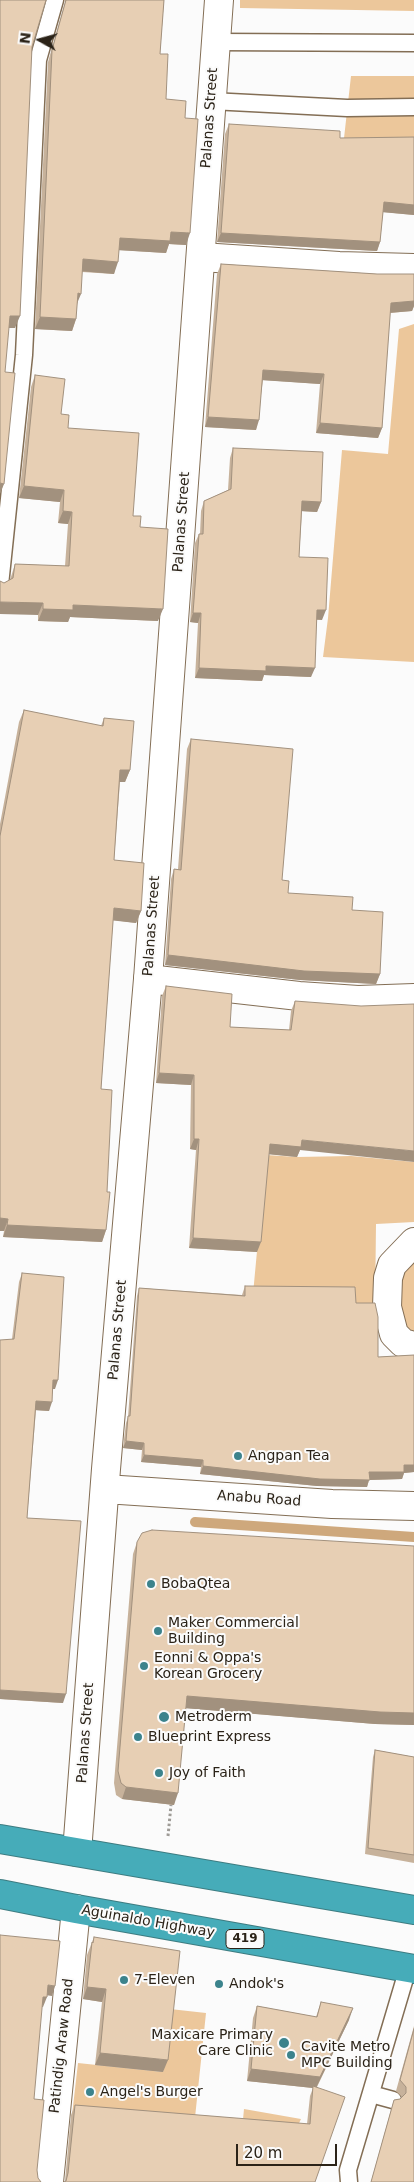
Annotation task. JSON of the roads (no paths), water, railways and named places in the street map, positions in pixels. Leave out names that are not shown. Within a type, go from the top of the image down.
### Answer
[{"type":"highway","points":[[0,1839],[414,1910]]},
{"type":"highway","name":"Aguinaldo Highway","points":[[0,1894],[411,1969]]},
{"type":"main road","name":"Palanas Street","points":[[77,1852],[105,1489],[148,979],[219,0]]},
{"type":"main road","points":[[201,257],[339,266],[414,268]]},
{"type":"main road","points":[[148,979],[299,996],[358,1000],[414,998]]},
{"type":"main road","points":[[414,1242],[392,1265],[388,1278],[387,1293],[388,1315],[394,1334],[403,1343],[414,1346]]},
{"type":"main road","name":"Anabu Road","points":[[105,1489],[332,1504],[414,1506]]},
{"type":"main road","name":"Patindig Araw Road","points":[[49,2182],[76,1909]]},
{"type":"lane","points":[[0,585],[24,354],[38,60],[55,0]]},
{"type":"lane","points":[[215,42],[414,43]]},
{"type":"lane","points":[[211,101],[347,108],[414,107]]},
{"type":"lane","points":[[349,2182],[348,2170],[411,1969]]},
{"type":"lane","points":[[371,2094],[393,2100]]},
{"type":"waterway","points":[[195,1522],[414,1537]]},
{"type":"place","name":"Angpan Tea","points":[[238,1456]]},
{"type":"place","name":"BobaQtea","points":[[151,1584]]},
{"type":"place","name":"Maker Commercial Building","points":[[158,1631]]},
{"type":"place","name":"Eonni & Oppa's Korean Grocery","points":[[144,1666]]},
{"type":"place","name":"Metroderm","points":[[164,1717]]},
{"type":"place","name":"Blueprint Express","points":[[138,1737]]},
{"type":"place","name":"Joy of Faith","points":[[159,1773]]},
{"type":"place","name":"7-Eleven","points":[[124,1980]]},
{"type":"place","name":"Andok's","points":[[219,1984]]},
{"type":"place","name":"Maxicare Primary Care Clinic","points":[[284,2043]]},
{"type":"place","name":"Cavite Metro MPC Building","points":[[291,2055]]},
{"type":"place","name":"Angel's Burger","points":[[90,2092]]}]
